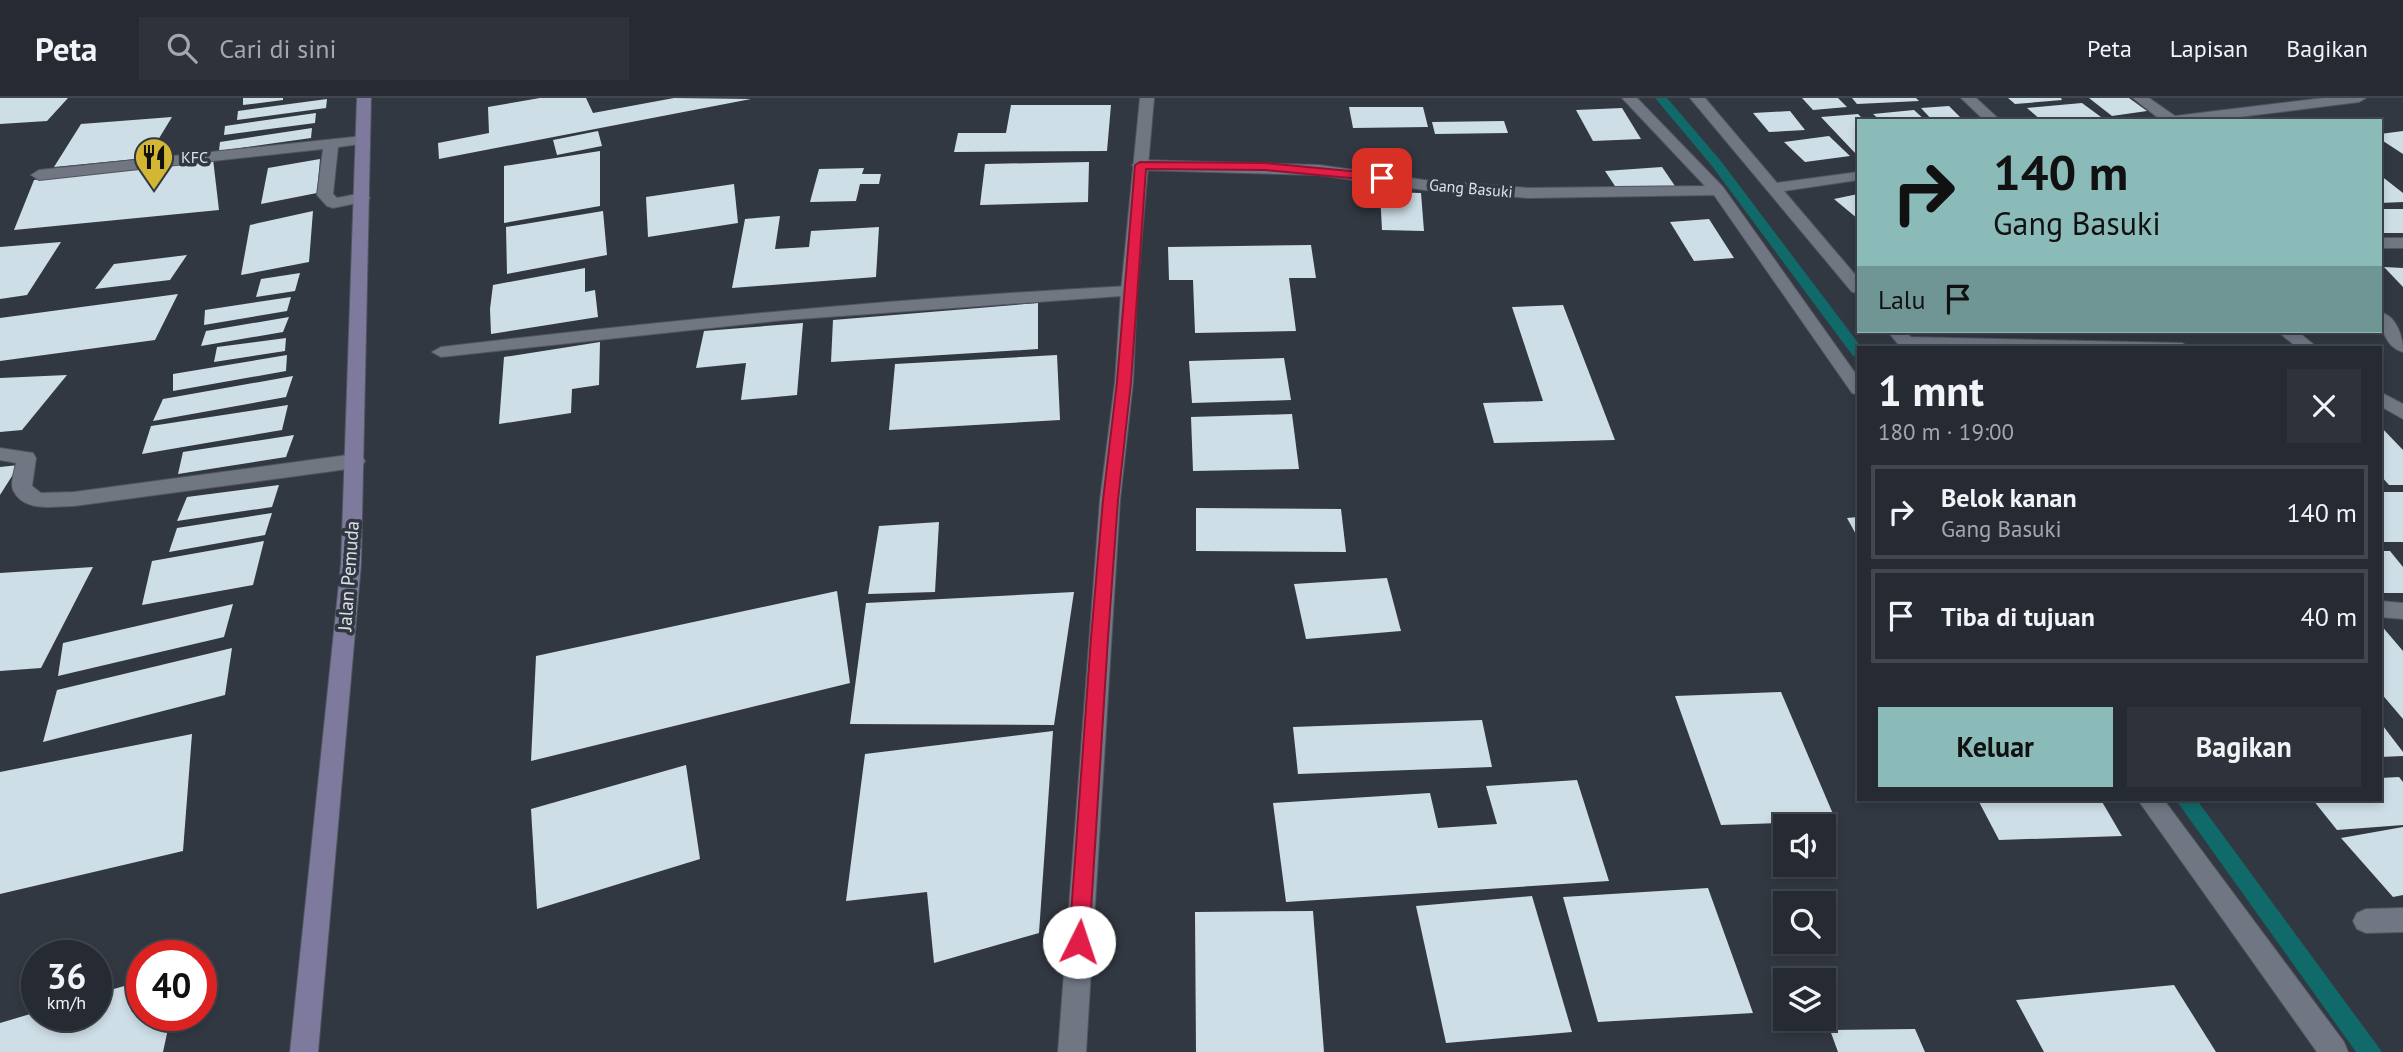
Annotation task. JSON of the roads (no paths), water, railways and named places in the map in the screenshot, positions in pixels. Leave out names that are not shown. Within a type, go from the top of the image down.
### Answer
[{"type":"main road","name":"Jalan Pemuda","points":[[304,1052],[351,564],[364,98]]},
{"type":"street","points":[[1072,1052],[1110,500],[1124,382],[1129,291],[1147,98]]},
{"type":"street","points":[[1629,98],[1718,190],[1857,388]]},
{"type":"street","points":[[1697,98],[1857,287]]},
{"type":"street","points":[[1968,98],[1992,119]]},
{"type":"street","points":[[2140,98],[2168,119]]},
{"type":"street","points":[[2187,119],[2359,98]]},
{"type":"street","points":[[39,174],[363,140]]},
{"type":"street","points":[[331,143],[325,195],[333,202],[362,198]]},
{"type":"street","name":"Gang Basuki","points":[[1140,165],[1318,170],[1424,185],[1528,193],[1718,190]]},
{"type":"street","points":[[1776,188],[1857,176]]},
{"type":"street","points":[[2382,243],[2403,243]]},
{"type":"street","points":[[441,352],[774,314],[940,301],[1129,291]]},
{"type":"street","points":[[2382,320],[2403,347]]},
{"type":"street","points":[[1898,333],[1906,342],[1998,345],[2053,342],[2139,346]]},
{"type":"street","points":[[2289,333],[2306,346]]},
{"type":"street","points":[[2382,399],[2403,413]]},
{"type":"street","points":[[0,454],[26,458],[22,488],[36,500],[74,499],[355,461]]},
{"type":"street","points":[[2382,609],[2403,611]]},
{"type":"street","points":[[2151,801],[2334,1052]]},
{"type":"street","points":[[2367,921],[2403,920]]},
{"type":"waterway","points":[[1661,98],[1716,163],[1857,352]]},
{"type":"waterway","points":[[2187,801],[2370,1052]]},
{"type":"place","name":"KFC","points":[[154,191]]}]
